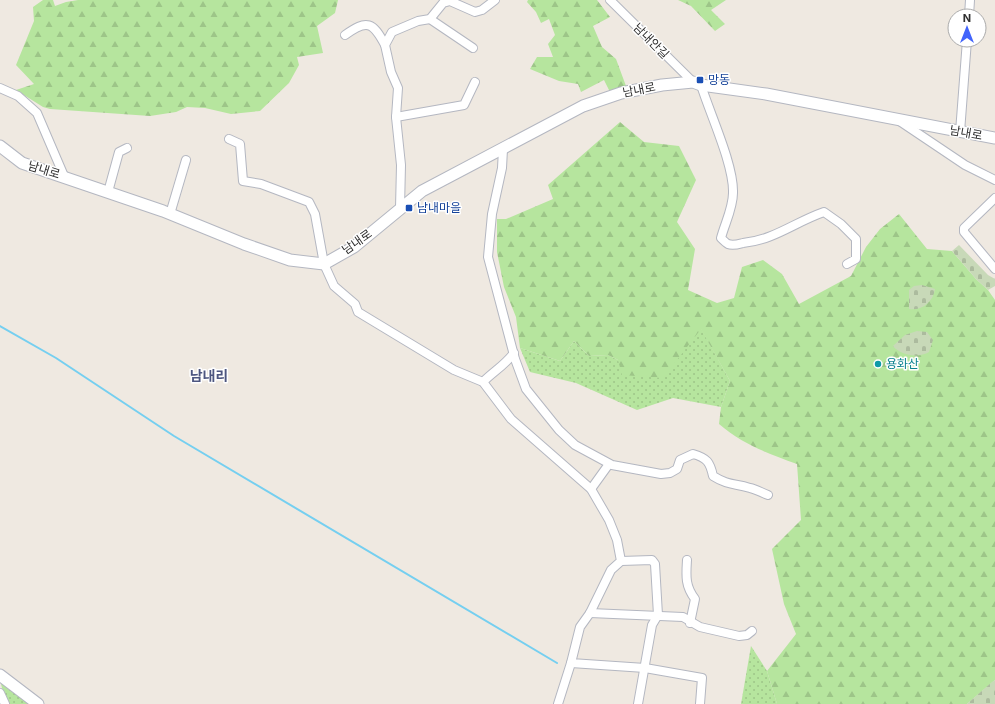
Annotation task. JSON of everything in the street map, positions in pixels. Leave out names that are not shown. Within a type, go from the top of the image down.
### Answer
[{"type":"street","points":[[385,45],[392,32],[418,21],[430,19],[443,3],[450,1],[475,12],[482,10],[495,0]]},
{"type":"street","name":"남내안길","points":[[610,0],[697,84]]},
{"type":"street","points":[[430,19],[474,48]]},
{"type":"street","points":[[345,35],[356,27],[364,24],[371,25],[376,29],[385,45],[391,72],[398,88],[396,117],[401,165],[400,208]]},
{"type":"street","points":[[960,132],[966,48]]},
{"type":"street","points":[[396,117],[464,105],[475,82]]},
{"type":"street","points":[[697,84],[726,155],[733,193],[730,212],[722,238],[727,244],[733,245],[761,242],[787,230],[809,217],[824,212],[841,224],[856,239],[856,259],[847,264]]},
{"type":"street","name":"남내로","points":[[0,146],[22,163],[64,176],[170,214],[225,238],[290,260],[324,264],[354,247],[422,191],[503,150],[584,106],[621,93],[662,85],[697,84],[766,94],[995,138]]},
{"type":"street","points":[[0,88],[18,96],[37,113],[64,176]]},
{"type":"street","points":[[899,120],[965,165],[995,180]]},
{"type":"street","points":[[229,139],[240,144],[243,181],[261,184],[309,202],[315,214],[324,264],[334,286],[355,304],[358,312],[454,370],[483,382],[512,419],[592,489],[618,540],[621,561]]},
{"type":"street","points":[[108,192],[119,152],[127,148]]},
{"type":"street","points":[[503,150],[502,168],[492,214],[488,257],[514,353],[526,389],[559,430],[575,445],[610,464],[653,473],[670,474],[677,469],[680,460],[693,454],[705,458],[710,464],[713,476],[724,482],[750,488],[768,495]]},
{"type":"street","points":[[170,214],[186,160]]},
{"type":"street","points":[[995,198],[964,228],[964,232],[995,269]]},
{"type":"street","points":[[483,382],[491,373],[504,365],[514,353]]},
{"type":"street","points":[[592,489],[610,464]]},
{"type":"street","points":[[558,704],[571,664],[580,627],[590,612],[611,570],[621,561],[652,560],[655,564],[658,615],[652,625],[638,704]]},
{"type":"street","points":[[687,560],[685,579],[689,591],[695,599],[690,623]]},
{"type":"street","points":[[590,612],[683,617],[690,623],[700,627],[739,636],[747,635],[752,631]]},
{"type":"street","points":[[571,664],[645,668],[702,678],[700,704]]},
{"type":"street","points":[[0,675],[38,704]]},
{"type":"street","points":[[0,693],[5,704]]},
{"type":"green space","points":[[43,0],[53,0],[55,6],[78,0],[338,0],[335,13],[317,26],[323,53],[297,57],[299,65],[289,83],[260,111],[231,114],[205,108],[187,107],[176,112],[150,116],[50,109],[43,107],[16,90],[34,84],[16,65],[34,21],[33,7]]},
{"type":"green space","points":[[528,0],[597,0],[610,17],[593,26],[602,47],[616,59],[626,86],[610,92],[604,80],[581,92],[578,84],[559,81],[530,69],[537,57],[553,57],[548,44],[555,35],[549,19],[541,23],[536,12],[527,2]]},
{"type":"green space","points":[[678,0],[726,0],[711,10],[725,24],[715,31],[691,6]]},
{"type":"green space","points":[[620,122],[644,142],[679,146],[696,180],[677,222],[695,249],[688,290],[717,303],[734,298],[742,267],[763,260],[782,274],[799,304],[851,276],[866,247],[880,229],[899,214],[927,249],[952,251],[976,279],[988,290],[995,300],[995,680],[967,704],[777,704],[767,671],[796,634],[784,604],[772,549],[801,520],[797,464],[747,443],[719,424],[721,407],[730,381],[701,329],[663,378],[622,375],[618,360],[608,355],[589,356],[574,341],[560,361],[520,348],[516,317],[504,287],[497,252],[497,219],[506,219],[553,199],[548,185]]},
{"type":"green space","points":[[959,245],[988,275],[995,279],[995,286],[988,290],[976,279],[952,251]]},
{"type":"green space","points":[[922,285],[935,289],[932,298],[926,305],[918,309],[909,309],[909,290],[914,286]]},
{"type":"green space","points":[[701,328],[730,381],[721,407],[673,398],[637,410],[576,383],[530,372],[520,348],[560,361],[574,341],[589,356],[608,355],[618,360]]},
{"type":"green space","points":[[917,331],[927,332],[933,340],[929,352],[920,355],[910,355],[901,352],[893,346],[905,335]]},
{"type":"green space","points":[[751,646],[767,671],[777,704],[741,704]]},
{"type":"green space","points":[[0,680],[30,704],[6,704]]},
{"type":"green space","points":[[995,680],[995,704],[967,704],[992,682]]},
{"type":"waterway","points":[[0,326],[56,358],[174,436],[557,663]]},
{"type":"place","name":"망동","points":[[700,80]]},
{"type":"place","name":"남내마을","points":[[409,208]]},
{"type":"place","name":"용화산","points":[[878,364]]},
{"type":"district","name":"남내리","points":[[209,376]]}]
